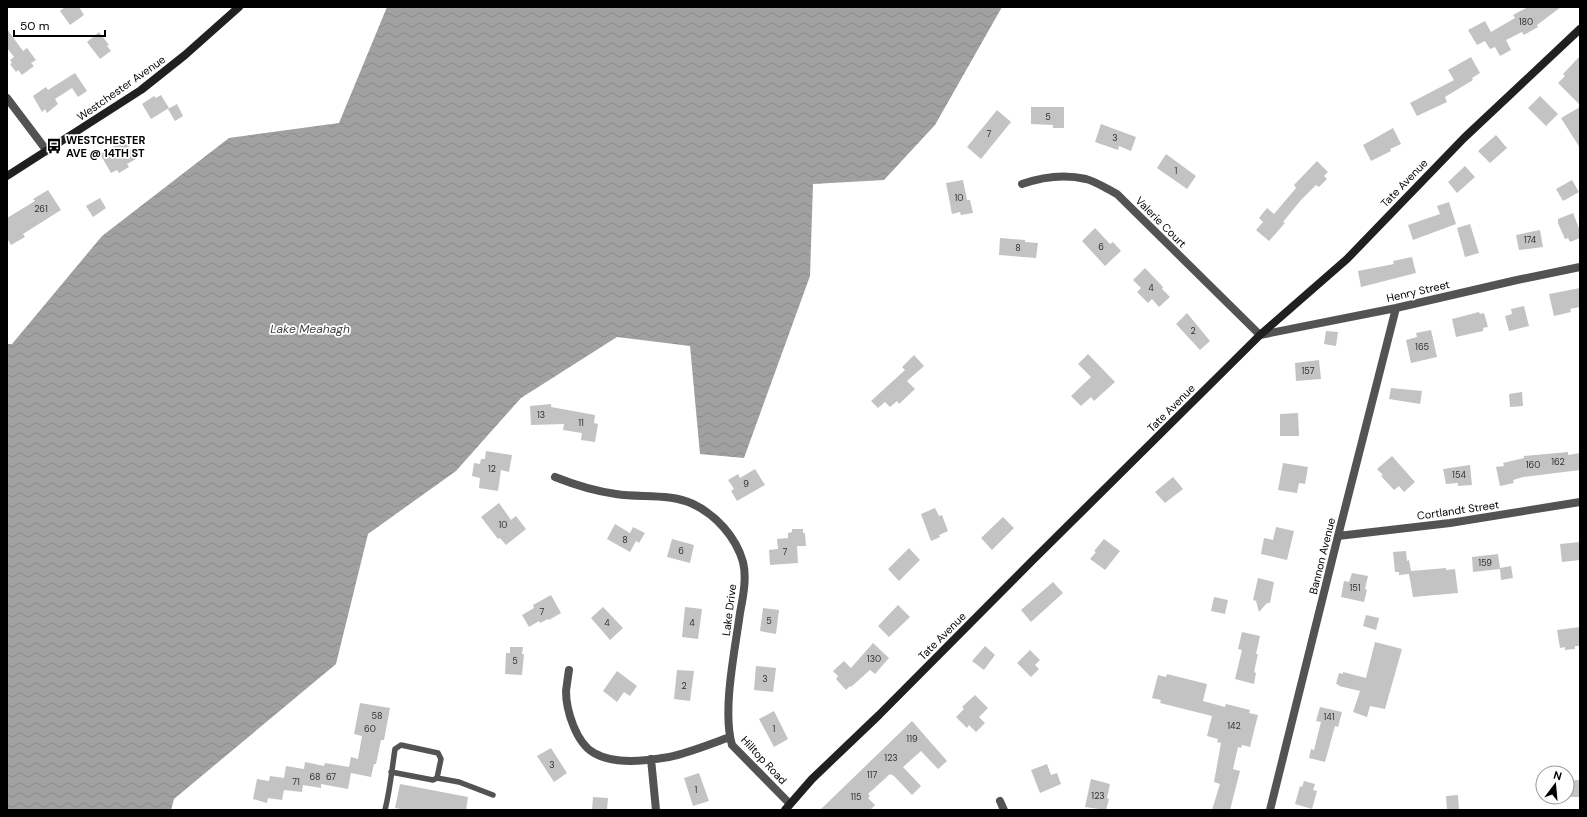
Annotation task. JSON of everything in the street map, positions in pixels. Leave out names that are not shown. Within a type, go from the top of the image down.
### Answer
[{"type":"street","name":"Westchester Avenue","points":[[7,176],[117,106],[157,78],[239,7]]},
{"type":"street","name":"Tate Avenue","points":[[788,807],[812,778],[879,715],[1260,335],[1347,259],[1464,138],[1580,29]]},
{"type":"street","points":[[7,98],[47,151]]},
{"type":"street","name":"Valerie Court","points":[[1022,184],[1036,179],[1069,177],[1086,179],[1100,184],[1117,194],[1260,335]]},
{"type":"street","name":"Henry Street","points":[[1260,335],[1396,308],[1580,267]]},
{"type":"street","name":"Bannon Avenue","points":[[1270,810],[1396,308]]},
{"type":"street","name":"Lake Drive","points":[[555,477],[581,488],[616,495],[674,498],[693,504],[711,515],[726,530],[738,548],[743,563],[744,590],[732,666],[728,721],[730,737]]},
{"type":"street","name":"Cortlandt Street","points":[[1338,536],[1450,523],[1580,502]]},
{"type":"street","name":"Hilltop Road","points":[[569,670],[566,692],[575,733],[593,753],[609,758],[633,761],[670,757],[730,737],[732,745],[752,764],[788,807]]},
{"type":"street","points":[[651,759],[656,810]]},
{"type":"street","points":[[1000,801],[1004,810]]},
{"type":"lane","points":[[385,810],[395,749],[401,745],[438,753],[441,759],[437,778]]},
{"type":"lane","points":[[391,772],[433,780],[437,778],[459,782],[493,795]]},
{"type":"water","name":"Lake Meahagh","points":[[387,7],[1002,7],[935,125],[884,180],[813,184],[810,276],[744,458],[700,454],[690,346],[617,337],[521,398],[456,471],[368,534],[336,664],[174,799],[171,810],[7,810],[7,344],[12,344],[102,236],[229,138],[339,123]]},
{"type":"building","points":[[65,7],[79,7],[84,15],[70,25],[60,11]]},
{"type":"building","points":[[1528,7],[1561,7],[1537,25],[1538,27],[1524,35],[1522,32],[1506,40],[1511,50],[1500,56],[1495,47],[1490,49],[1485,41],[1477,45],[1468,30],[1485,21],[1491,32],[1515,18],[1513,15]]},
{"type":"building","points":[[7,29],[23,51],[27,48],[36,60],[31,63],[34,66],[22,75],[18,70],[16,72],[10,64],[12,63],[10,60],[14,57],[7,48]]},
{"type":"building","points":[[99,32],[109,45],[107,46],[111,51],[100,59],[87,42]]},
{"type":"building","points":[[1580,56],[1580,105],[1558,83],[1565,76],[1563,74]]},
{"type":"building","points":[[1471,57],[1480,73],[1472,78],[1473,80],[1445,97],[1447,102],[1417,116],[1410,103],[1454,80],[1448,70]]},
{"type":"building","points":[[75,73],[87,91],[78,97],[72,88],[55,99],[58,104],[47,113],[45,109],[42,112],[33,96],[46,87],[48,90]]},
{"type":"building","points":[[161,95],[169,108],[151,119],[142,104],[154,96],[156,98]]},
{"type":"building","points":[[1540,96],[1558,114],[1546,126],[1528,108]]},
{"type":"building","points":[[177,104],[183,116],[175,121],[168,109]]},
{"type":"building","points":[[1031,107],[1064,107],[1064,128],[1053,128],[1053,125],[1031,124]]},
{"type":"building","points":[[1580,107],[1580,148],[1561,118]]},
{"type":"building","points":[[997,110],[1011,122],[981,159],[967,147]]},
{"type":"building","points":[[1101,124],[1136,137],[1131,151],[1119,146],[1118,150],[1095,142]]},
{"type":"building","points":[[1393,128],[1401,144],[1371,161],[1363,145]]},
{"type":"building","points":[[1496,135],[1507,148],[1490,163],[1478,151]]},
{"type":"building","points":[[125,140],[136,159],[127,164],[129,167],[119,173],[117,170],[111,173],[100,154]]},
{"type":"building","points":[[1166,154],[1196,176],[1187,189],[1157,168]]},
{"type":"building","points":[[1317,161],[1328,172],[1324,176],[1327,179],[1319,187],[1316,185],[1301,200],[1283,222],[1285,223],[1269,241],[1256,230],[1263,222],[1259,218],[1267,208],[1274,214],[1296,188],[1294,185]]},
{"type":"building","points":[[1465,166],[1475,177],[1457,193],[1448,182]]},
{"type":"building","points":[[963,180],[967,200],[970,200],[973,213],[961,215],[960,212],[952,214],[946,183]]},
{"type":"building","points":[[1572,180],[1579,192],[1563,201],[1556,189]]},
{"type":"building","points":[[48,190],[61,210],[23,234],[25,237],[11,245],[7,238],[7,218],[35,201],[33,199]]},
{"type":"building","points":[[100,198],[106,208],[93,217],[86,206]]},
{"type":"building","points":[[1449,202],[1456,224],[1413,240],[1408,225],[1440,214],[1437,206]]},
{"type":"building","points":[[1573,213],[1580,231],[1580,238],[1570,242],[1568,238],[1565,239],[1558,223],[1558,219]]},
{"type":"building","points":[[1470,224],[1479,253],[1465,257],[1457,228]]},
{"type":"building","points":[[1095,228],[1110,244],[1113,242],[1121,251],[1105,266],[1082,241]]},
{"type":"building","points":[[1540,230],[1543,247],[1519,250],[1516,235]]},
{"type":"building","points":[[1000,238],[1025,240],[1025,242],[1038,243],[1036,258],[999,255]]},
{"type":"building","points":[[1412,257],[1416,273],[1361,287],[1358,271],[1394,264],[1393,261]]},
{"type":"building","points":[[1145,268],[1163,287],[1162,289],[1170,297],[1159,307],[1152,299],[1148,303],[1137,292],[1141,288],[1133,280]]},
{"type":"building","points":[[1580,288],[1580,307],[1570,309],[1571,312],[1554,316],[1549,294]]},
{"type":"building","points":[[1524,306],[1529,326],[1509,331],[1505,316],[1512,314],[1511,309]]},
{"type":"building","points":[[1479,312],[1480,314],[1484,313],[1488,327],[1483,328],[1483,331],[1456,337],[1452,319]]},
{"type":"building","points":[[1187,313],[1210,341],[1200,350],[1176,324]]},
{"type":"building","points":[[1431,330],[1437,357],[1411,363],[1406,340],[1417,337],[1416,333]]},
{"type":"building","points":[[1326,331],[1338,332],[1336,346],[1324,344]]},
{"type":"building","points":[[1088,354],[1115,382],[1094,401],[1091,397],[1081,406],[1071,396],[1091,377],[1078,364]]},
{"type":"building","points":[[914,355],[924,366],[907,381],[915,389],[899,404],[897,401],[890,407],[885,402],[878,408],[871,401],[905,370],[902,367]]},
{"type":"building","points":[[1319,360],[1321,379],[1296,381],[1295,363]]},
{"type":"building","points":[[1391,388],[1422,391],[1420,404],[1389,399]]},
{"type":"building","points":[[1522,392],[1523,406],[1510,407],[1509,394]]},
{"type":"building","points":[[551,404],[551,407],[595,415],[594,423],[598,424],[595,442],[581,440],[582,433],[563,430],[564,424],[531,425],[530,406]]},
{"type":"building","points":[[1298,413],[1299,436],[1280,436],[1280,414]]},
{"type":"building","points":[[486,451],[512,455],[509,472],[501,470],[498,491],[479,488],[480,478],[472,476],[474,463],[480,464],[481,459],[485,459]]},
{"type":"building","points":[[1568,452],[1568,455],[1580,453],[1580,470],[1523,477],[1513,480],[1514,483],[1500,486],[1496,467],[1504,466],[1503,463],[1524,458],[1524,456]]},
{"type":"building","points":[[1392,456],[1415,482],[1404,492],[1399,486],[1394,490],[1381,476],[1383,475],[1377,469]]},
{"type":"building","points":[[1283,463],[1308,467],[1305,484],[1299,483],[1297,493],[1278,490]]},
{"type":"building","points":[[1470,465],[1472,485],[1458,486],[1458,483],[1446,484],[1443,469]]},
{"type":"building","points":[[755,469],[765,485],[737,501],[731,491],[734,489],[728,480],[738,474],[740,478]]},
{"type":"building","points":[[1173,477],[1183,489],[1165,503],[1155,492]]},
{"type":"building","points":[[499,503],[511,520],[516,516],[526,529],[506,545],[500,538],[498,539],[481,517]]},
{"type":"building","points":[[935,508],[939,516],[942,515],[948,531],[931,541],[921,514]]},
{"type":"building","points":[[1003,517],[1014,528],[992,550],[981,538]]},
{"type":"building","points":[[615,524],[630,533],[633,527],[645,533],[639,543],[636,541],[630,552],[607,539]]},
{"type":"building","points":[[1276,527],[1294,531],[1287,560],[1261,554],[1264,538],[1273,540]]},
{"type":"building","points":[[792,529],[803,529],[803,533],[805,533],[806,546],[797,546],[798,563],[770,565],[769,550],[778,549],[777,539],[788,538],[788,533],[792,532]]},
{"type":"building","points":[[672,539],[694,545],[690,563],[667,557]]},
{"type":"building","points":[[1104,539],[1120,551],[1105,570],[1090,559],[1096,552],[1094,551]]},
{"type":"building","points":[[1580,542],[1580,560],[1562,562],[1560,544]]},
{"type":"building","points":[[909,548],[920,560],[899,581],[888,569]]},
{"type":"building","points":[[1406,551],[1407,561],[1409,560],[1411,571],[1446,568],[1446,570],[1455,569],[1458,593],[1413,597],[1409,574],[1399,575],[1399,572],[1395,572],[1393,552]]},
{"type":"building","points":[[1498,554],[1500,568],[1511,566],[1513,578],[1501,580],[1500,569],[1473,572],[1472,557]]},
{"type":"building","points":[[1352,573],[1368,576],[1364,602],[1341,597],[1344,581],[1349,582]]},
{"type":"building","points":[[1258,578],[1274,582],[1270,603],[1267,603],[1259,612],[1256,601],[1253,600]]},
{"type":"building","points":[[1053,582],[1063,593],[1031,622],[1021,610]]},
{"type":"building","points":[[551,595],[561,613],[549,620],[548,619],[540,623],[539,621],[529,627],[522,615],[534,608],[533,605]]},
{"type":"building","points":[[1214,597],[1228,600],[1225,614],[1211,611]]},
{"type":"building","points":[[898,605],[910,617],[889,637],[878,626]]},
{"type":"building","points":[[603,607],[623,628],[610,640],[591,618]]},
{"type":"building","points":[[685,607],[702,609],[698,639],[682,637]]},
{"type":"building","points":[[763,608],[779,610],[776,634],[760,631]]},
{"type":"building","points":[[1366,615],[1379,618],[1376,630],[1363,626]]},
{"type":"building","points":[[1580,627],[1580,646],[1575,646],[1575,649],[1565,650],[1565,647],[1560,648],[1557,630]]},
{"type":"building","points":[[1242,632],[1260,636],[1256,654],[1258,654],[1254,672],[1256,673],[1254,684],[1235,679],[1242,650],[1238,649]]},
{"type":"building","points":[[1375,642],[1402,649],[1385,709],[1370,706],[1367,717],[1353,712],[1360,691],[1336,684],[1339,673],[1343,674],[1343,672],[1366,678]]},
{"type":"building","points":[[873,643],[889,658],[875,674],[870,670],[846,690],[836,679],[838,676],[833,671],[844,661],[851,668]]},
{"type":"building","points":[[985,646],[995,655],[984,670],[972,661]]},
{"type":"building","points":[[510,647],[523,647],[522,654],[524,654],[522,675],[505,674],[506,653],[510,653]]},
{"type":"building","points":[[1030,650],[1040,660],[1035,665],[1039,669],[1031,677],[1017,663]]},
{"type":"building","points":[[756,666],[776,668],[773,692],[754,690]]},
{"type":"building","points":[[677,670],[694,671],[690,701],[674,699]]},
{"type":"building","points":[[617,671],[637,686],[630,696],[624,692],[617,702],[603,691]]},
{"type":"building","points":[[1167,674],[1207,684],[1203,701],[1225,707],[1226,704],[1250,710],[1249,713],[1258,715],[1250,747],[1242,745],[1241,748],[1238,747],[1233,769],[1240,771],[1230,810],[1212,810],[1220,784],[1214,782],[1221,743],[1217,742],[1218,739],[1207,736],[1212,716],[1160,703],[1161,700],[1152,698],[1158,675],[1166,677]]},
{"type":"building","points":[[975,695],[988,708],[979,717],[985,723],[976,732],[969,725],[967,728],[956,717],[964,709],[962,707]]},
{"type":"building","points":[[360,703],[390,708],[384,740],[381,740],[376,764],[374,764],[371,777],[351,773],[348,789],[321,784],[321,788],[303,785],[302,792],[284,790],[282,800],[268,798],[267,803],[253,799],[257,779],[269,781],[270,776],[284,778],[286,766],[304,769],[305,762],[324,766],[325,763],[349,767],[351,757],[358,759],[362,736],[354,734]]},
{"type":"building","points":[[1320,707],[1342,712],[1338,727],[1335,726],[1325,762],[1309,758],[1311,749],[1314,750],[1321,722],[1316,721]]},
{"type":"building","points":[[774,711],[788,739],[774,747],[759,719]]},
{"type":"building","points":[[912,721],[947,761],[938,769],[921,751],[903,767],[921,786],[912,795],[894,776],[890,774],[868,794],[870,796],[868,798],[875,805],[870,810],[820,810]]},
{"type":"building","points":[[551,748],[567,773],[554,782],[537,756]]},
{"type":"building","points":[[1047,764],[1051,775],[1057,773],[1061,784],[1040,793],[1031,770]]},
{"type":"building","points":[[699,773],[709,801],[693,806],[684,778]]},
{"type":"building","points":[[1091,779],[1110,784],[1107,798],[1109,799],[1106,810],[1085,807]]},
{"type":"building","points":[[1575,780],[1579,780],[1580,797],[1575,797]]},
{"type":"building","points":[[1304,781],[1315,784],[1313,790],[1317,791],[1312,809],[1295,804],[1300,786],[1302,787]]},
{"type":"building","points":[[400,784],[468,797],[466,810],[407,810],[395,808]]},
{"type":"building","points":[[1458,795],[1459,810],[1447,810],[1446,796]]},
{"type":"building","points":[[593,797],[608,798],[607,810],[592,810]]},
{"type":"place","name":"WESTCHESTER AVE @ 14TH ST","points":[[54,146]]}]
